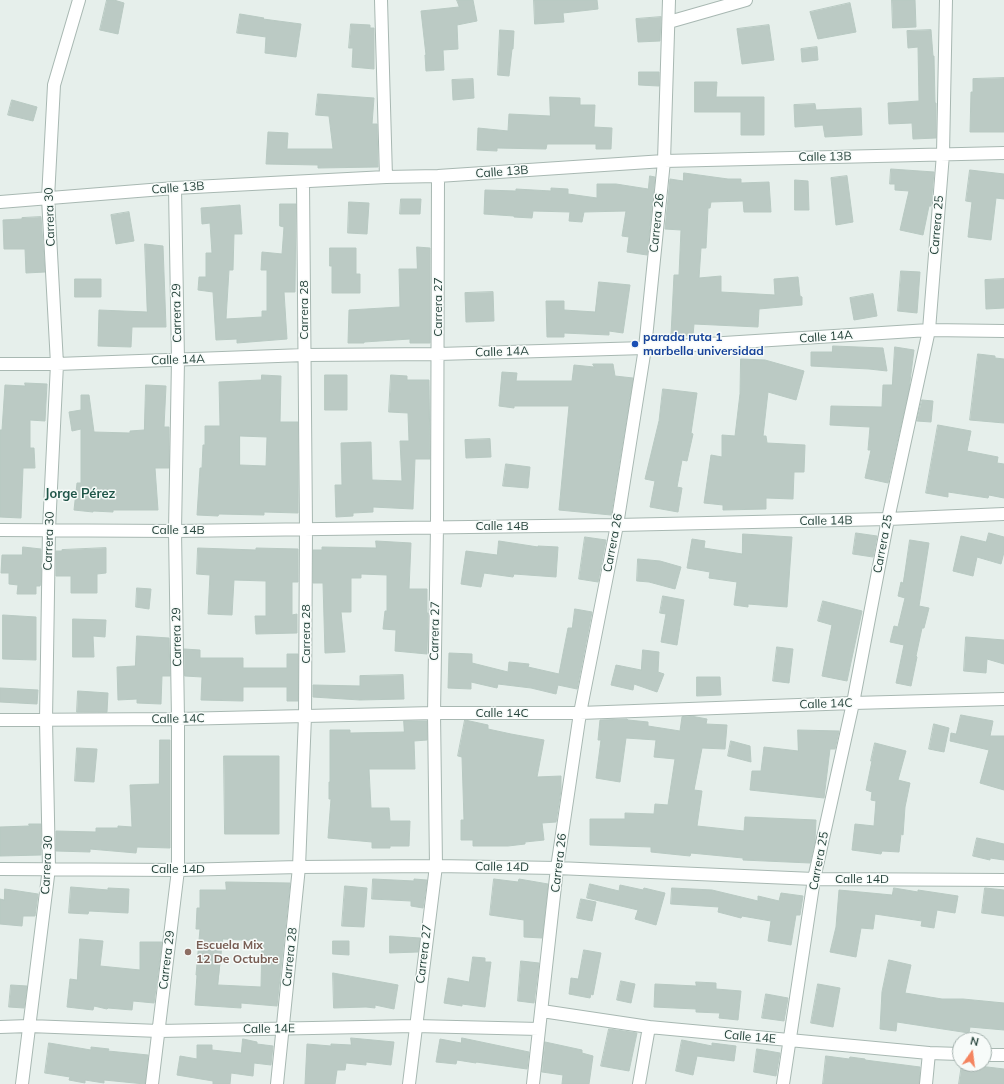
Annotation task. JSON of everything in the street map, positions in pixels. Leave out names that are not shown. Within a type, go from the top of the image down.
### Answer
[{"type":"street","name":"Carrera 30","points":[[22,1084],[49,868],[46,720],[49,530],[57,364],[48,198],[54,84],[79,0]]},
{"type":"street","points":[[381,0],[386,177]]},
{"type":"street","name":"Carrera 26","points":[[533,1084],[557,868],[580,714],[617,525],[645,348],[664,161],[669,0]]},
{"type":"street","points":[[669,22],[746,0]]},
{"type":"street","name":"Carrera 25","points":[[784,1084],[814,879],[853,703],[888,519],[929,330],[943,154],[946,0]]},
{"type":"street","name":"Calle 13B","points":[[0,202],[175,188],[386,177],[438,176],[664,161],[1004,153]]},
{"type":"street","name":"Carrera 27","points":[[409,1084],[436,866],[434,712],[437,527],[438,176]]},
{"type":"street","name":"Carrera 28","points":[[277,1084],[299,867],[305,716],[306,528],[303,182]]},
{"type":"street","name":"Carrera 29","points":[[152,1084],[178,870],[178,719],[175,531],[178,360],[175,188]]},
{"type":"street","name":"Calle 14A","points":[[0,364],[57,364],[305,355],[438,354],[645,348],[929,330],[1004,331]]},
{"type":"street","name":"Calle 14B","points":[[0,530],[175,531],[306,528],[617,525],[888,519],[1004,514]]},
{"type":"street","name":"Calle 14C","points":[[0,720],[178,719],[434,712],[580,714],[853,703],[1004,699]]},
{"type":"street","name":"Calle 14D","points":[[0,869],[49,868],[178,870],[436,866],[557,868],[814,879],[1004,880]]},
{"type":"street","name":"Calle 14E","points":[[542,1011],[649,1027],[930,1054],[952,1054]]},
{"type":"street","name":"Calle 14E","points":[[0,1027],[29,1026],[159,1031],[415,1026],[539,1029]]},
{"type":"street","points":[[639,1084],[649,1027]]},
{"type":"street","points":[[926,1084],[930,1054]]},
{"type":"street","points":[[992,1055],[1004,1055]]},
{"type":"building","points":[[107,0],[114,0],[124,3],[118,34],[100,30]]},
{"type":"building","points":[[457,0],[473,0],[477,21],[457,25],[458,49],[443,50],[444,70],[426,71],[426,55],[421,11],[459,7]]},
{"type":"building","points":[[534,0],[597,0],[598,9],[563,13],[564,22],[535,24]]},
{"type":"building","points":[[892,0],[915,0],[916,27],[893,28]]},
{"type":"building","points":[[850,3],[856,32],[818,39],[810,12]]},
{"type":"building","points":[[240,14],[264,18],[263,19],[301,24],[296,57],[265,53],[266,37],[237,33]]},
{"type":"building","points":[[661,17],[660,41],[638,42],[636,19]]},
{"type":"building","points":[[351,24],[370,25],[370,28],[374,28],[374,69],[352,67],[353,48],[349,48]]},
{"type":"building","points":[[769,25],[774,60],[742,64],[737,29]]},
{"type":"building","points":[[500,30],[514,31],[509,76],[498,75]]},
{"type":"building","points":[[931,30],[934,56],[936,138],[913,139],[912,123],[889,124],[888,103],[919,101],[918,47],[908,48],[907,31]]},
{"type":"building","points":[[817,47],[818,60],[802,62],[801,49]]},
{"type":"building","points":[[639,72],[659,72],[659,86],[639,85]]},
{"type":"building","points":[[1004,78],[1004,132],[970,132],[971,92],[973,92],[973,79]]},
{"type":"building","points":[[473,79],[474,98],[453,100],[452,80]]},
{"type":"building","points":[[695,82],[717,82],[716,97],[764,97],[764,135],[741,135],[741,112],[695,112]]},
{"type":"building","points":[[318,94],[374,98],[372,124],[377,124],[378,167],[318,168],[318,165],[266,164],[268,132],[288,133],[287,149],[333,149],[329,116],[316,115]]},
{"type":"building","points":[[550,97],[580,98],[580,105],[595,105],[594,127],[612,128],[611,149],[596,149],[596,144],[547,144],[546,149],[497,148],[497,151],[477,150],[478,128],[508,131],[509,114],[550,116]]},
{"type":"building","points":[[12,100],[37,107],[33,121],[8,115]]},
{"type":"building","points":[[815,104],[816,110],[861,108],[862,135],[825,137],[823,125],[795,127],[794,105]]},
{"type":"building","points":[[891,169],[934,172],[931,206],[929,206],[923,235],[900,230],[909,191],[895,190],[895,184],[890,184]]},
{"type":"building","points":[[970,170],[1004,174],[1004,199],[996,198],[991,240],[968,237],[972,202],[966,201]]},
{"type":"building","points":[[684,173],[728,179],[741,179],[741,183],[769,182],[771,212],[744,212],[743,201],[711,202],[710,208],[708,208],[706,248],[701,248],[699,278],[721,276],[721,292],[775,295],[774,279],[798,277],[802,305],[759,309],[758,327],[694,324],[693,336],[671,335],[674,275],[679,275],[681,230],[665,229],[670,179],[683,181]]},
{"type":"building","points":[[650,176],[655,177],[647,255],[627,252],[629,237],[622,236],[626,211],[584,212],[582,222],[569,221],[570,212],[533,211],[532,218],[484,214],[485,190],[516,191],[516,189],[551,191],[551,188],[568,189],[568,194],[597,198],[597,184],[616,184],[648,189]]},
{"type":"building","points":[[847,176],[853,222],[836,225],[831,178]]},
{"type":"building","points":[[795,180],[808,181],[809,210],[795,210]]},
{"type":"building","points":[[401,199],[421,199],[420,214],[400,214]]},
{"type":"building","points":[[349,202],[369,203],[367,234],[348,233]]},
{"type":"building","points":[[280,204],[296,204],[295,292],[284,292],[287,339],[237,343],[237,339],[216,340],[213,292],[198,290],[199,277],[206,277],[206,253],[212,253],[210,223],[202,224],[201,208],[240,205],[242,234],[234,234],[233,270],[229,270],[226,319],[262,317],[262,311],[267,311],[267,270],[261,270],[262,252],[282,254],[284,227],[280,226]]},
{"type":"building","points":[[129,212],[134,241],[116,244],[111,215]]},
{"type":"building","points":[[41,217],[45,272],[26,273],[25,249],[4,249],[3,220]]},
{"type":"building","points":[[145,244],[163,246],[166,327],[132,327],[131,347],[98,346],[99,310],[147,312]]},
{"type":"building","points":[[417,247],[430,248],[430,343],[410,343],[410,339],[348,343],[349,310],[400,307],[399,269],[417,269]]},
{"type":"building","points":[[330,248],[356,248],[356,274],[360,274],[360,293],[332,293]]},
{"type":"building","points":[[901,271],[920,272],[917,313],[898,311]]},
{"type":"building","points":[[75,279],[101,279],[101,297],[75,297]]},
{"type":"building","points":[[1004,279],[1004,308],[986,309],[985,280]]},
{"type":"building","points":[[599,282],[630,285],[623,333],[609,331],[609,335],[564,333],[564,337],[547,337],[546,301],[564,301],[564,310],[595,312]]},
{"type":"building","points":[[493,292],[494,321],[466,322],[465,293]]},
{"type":"building","points":[[873,294],[877,316],[854,320],[850,298]]},
{"type":"building","points":[[833,346],[883,348],[887,371],[811,366],[811,352],[832,352]]},
{"type":"building","points":[[895,347],[914,350],[909,389],[888,483],[865,478],[871,450],[868,450],[870,427],[830,425],[831,406],[882,407],[883,385],[892,385]]},
{"type":"building","points":[[978,354],[995,356],[995,358],[1004,359],[1004,423],[970,420]]},
{"type":"building","points":[[741,359],[765,360],[804,371],[796,400],[768,392],[763,436],[766,436],[767,443],[805,445],[804,472],[794,472],[793,499],[766,498],[766,509],[723,510],[723,505],[704,503],[711,455],[722,457],[722,435],[735,436],[740,394]]},
{"type":"building","points":[[593,364],[613,364],[615,376],[633,378],[611,515],[559,510],[569,406],[514,406],[514,408],[499,406],[502,372],[517,373],[516,381],[572,381],[574,365],[594,367]]},
{"type":"building","points":[[262,375],[281,376],[280,422],[298,422],[298,513],[264,512],[264,515],[197,515],[200,468],[202,468],[203,445],[205,445],[205,426],[220,426],[219,382],[261,380]],"holes":[[[240,436],[267,437],[266,466],[240,465]]]},
{"type":"building","points":[[325,375],[347,375],[347,410],[325,410]]},
{"type":"building","points":[[391,375],[407,376],[407,380],[429,380],[430,459],[415,459],[413,509],[373,507],[373,512],[353,513],[353,516],[336,517],[335,485],[342,485],[341,443],[371,442],[372,480],[402,481],[400,441],[409,441],[408,413],[389,412]]},
{"type":"building","points":[[25,383],[47,384],[45,421],[30,420],[30,448],[34,448],[35,468],[23,468],[21,518],[0,517],[0,430],[2,430],[5,385],[25,386]]},
{"type":"building","points":[[146,385],[166,386],[164,427],[169,427],[169,468],[155,468],[158,510],[113,510],[113,512],[93,512],[74,510],[77,483],[81,483],[81,429],[72,431],[69,412],[81,410],[81,395],[89,395],[94,432],[130,433],[130,431],[144,430]]},
{"type":"building","points":[[663,389],[697,393],[691,433],[693,434],[687,461],[682,460],[677,487],[682,488],[678,512],[650,507],[655,481],[645,479],[659,421]]},
{"type":"building","points":[[922,400],[933,401],[931,422],[917,421]]},
{"type":"building","points":[[938,425],[971,431],[967,451],[998,457],[997,463],[1004,464],[1004,498],[989,495],[988,498],[948,492],[948,497],[926,493]]},
{"type":"building","points":[[490,439],[491,457],[466,458],[465,440]]},
{"type":"building","points":[[506,464],[530,467],[528,488],[503,486]]},
{"type":"building","points":[[856,533],[877,536],[873,557],[853,554]]},
{"type":"building","points":[[989,533],[1004,537],[1004,552],[1001,564],[977,557],[973,576],[953,571],[961,536],[986,542]]},
{"type":"building","points":[[743,534],[792,537],[787,607],[748,604],[748,607],[734,605],[737,582],[709,578],[710,572],[687,568],[692,539],[705,541],[704,548],[742,554]]},
{"type":"building","points":[[585,537],[606,540],[598,582],[579,579]]},
{"type":"building","points":[[910,540],[929,543],[919,606],[929,608],[924,628],[922,628],[911,686],[896,683],[904,645],[890,642],[894,626],[898,627],[905,598],[898,596],[901,582],[903,583]]},
{"type":"building","points":[[376,541],[411,543],[409,589],[427,589],[427,654],[395,651],[396,630],[383,629],[385,611],[387,611],[387,575],[361,574],[361,578],[351,578],[351,612],[341,612],[345,652],[325,653],[323,583],[313,583],[313,550],[322,550],[322,547],[376,548]]},
{"type":"building","points":[[499,541],[538,547],[558,547],[556,577],[514,574],[513,577],[484,573],[481,587],[461,584],[466,551],[497,555]]},
{"type":"building","points":[[23,547],[41,549],[41,582],[40,586],[36,586],[36,594],[17,594],[18,585],[9,584],[9,573],[1,573],[2,555],[22,555]]},
{"type":"building","points":[[106,548],[106,573],[97,574],[97,593],[71,593],[71,576],[56,576],[56,551]]},
{"type":"building","points":[[198,548],[256,550],[256,548],[298,549],[298,582],[292,582],[292,615],[297,614],[297,633],[256,634],[255,616],[266,616],[266,581],[234,580],[232,615],[208,614],[210,575],[197,574]]},
{"type":"building","points":[[638,559],[660,561],[681,567],[675,589],[649,582],[637,581]]},
{"type":"building","points":[[137,588],[151,589],[149,609],[136,607]]},
{"type":"building","points":[[663,596],[684,600],[677,645],[661,642],[666,614],[660,613]]},
{"type":"building","points":[[823,601],[862,611],[847,681],[822,676],[832,625],[818,621]]},
{"type":"building","points":[[575,609],[592,612],[577,689],[558,685],[556,694],[531,688],[498,684],[497,688],[471,682],[471,689],[448,688],[449,653],[472,654],[472,663],[508,672],[509,662],[529,664],[528,667],[559,674],[568,628],[572,628]]},
{"type":"building","points":[[3,615],[36,617],[36,660],[3,659]]},
{"type":"building","points":[[73,619],[106,620],[105,637],[93,636],[94,657],[73,657]]},
{"type":"building","points":[[137,636],[169,638],[170,676],[162,676],[161,704],[137,703],[137,699],[118,700],[117,667],[135,666]]},
{"type":"building","points":[[966,637],[1004,640],[1004,664],[987,659],[986,673],[964,671]]},
{"type":"building","points":[[777,647],[793,649],[789,683],[773,681]]},
{"type":"building","points":[[184,649],[200,650],[200,658],[243,658],[243,668],[287,668],[287,654],[298,654],[298,701],[287,701],[287,687],[243,687],[243,701],[201,700],[202,677],[185,676]]},
{"type":"building","points":[[643,650],[659,652],[658,672],[664,674],[657,692],[634,684],[633,690],[611,685],[616,665],[641,670]]},
{"type":"building","points":[[403,675],[404,699],[360,700],[313,697],[313,685],[360,686],[360,676]]},
{"type":"building","points":[[697,677],[720,677],[721,695],[697,696]]},
{"type":"building","points":[[0,688],[38,690],[37,704],[0,702]]},
{"type":"building","points":[[78,691],[108,693],[107,712],[77,712]]},
{"type":"building","points":[[961,715],[993,721],[990,736],[1004,736],[1004,790],[980,783],[989,750],[950,741],[951,733],[956,734]]},
{"type":"building","points":[[691,716],[707,719],[706,724],[727,725],[725,749],[702,748],[694,790],[702,791],[697,826],[744,831],[745,817],[816,820],[815,841],[810,863],[743,860],[743,858],[691,853],[690,856],[651,852],[651,847],[590,845],[590,819],[625,819],[625,813],[654,814],[655,804],[668,805],[675,759],[654,757],[656,740],[626,738],[620,782],[596,778],[601,740],[598,740],[600,720],[627,719],[648,722],[648,726],[680,731],[682,717]]},
{"type":"building","points":[[465,720],[488,725],[488,729],[544,740],[537,777],[561,776],[561,790],[556,822],[542,823],[544,840],[508,846],[473,846],[473,840],[461,840],[461,820],[464,820],[462,757],[458,756]]},
{"type":"building","points":[[404,721],[427,721],[427,740],[414,741],[415,769],[369,769],[371,808],[389,808],[390,821],[410,821],[409,846],[372,848],[372,842],[328,838],[331,799],[329,799],[330,730],[350,730],[350,733],[404,732]]},
{"type":"building","points":[[934,724],[949,728],[944,752],[929,749]]},
{"type":"building","points":[[798,730],[839,731],[835,749],[830,749],[824,798],[750,790],[752,771],[761,771],[764,747],[798,751]]},
{"type":"building","points":[[160,740],[170,740],[170,848],[137,847],[136,853],[90,849],[90,852],[56,851],[56,831],[96,832],[96,828],[118,828],[118,826],[132,827],[130,785],[159,784]]},
{"type":"building","points":[[731,741],[750,746],[751,762],[728,756]]},
{"type":"building","points":[[875,743],[906,751],[898,780],[910,783],[905,807],[903,835],[901,834],[899,852],[882,851],[881,854],[852,850],[855,824],[874,826],[876,801],[871,800],[872,792],[866,790]]},
{"type":"building","points":[[77,748],[97,749],[94,782],[75,781]]},
{"type":"building","points":[[224,756],[279,756],[279,834],[225,834]]},
{"type":"building","points":[[29,824],[41,824],[41,855],[0,856],[0,827],[29,826]]},
{"type":"building","points":[[977,838],[1004,844],[1004,860],[990,858],[990,860],[973,856]]},
{"type":"building","points":[[373,879],[414,881],[414,879],[427,880],[423,908],[411,906],[411,901],[372,899]]},
{"type":"building","points":[[494,879],[518,882],[519,879],[548,884],[542,938],[524,937],[524,920],[490,915]]},
{"type":"building","points":[[226,882],[290,883],[277,1006],[241,1003],[241,1008],[195,1005],[200,929],[196,929],[197,908],[200,908],[200,890],[226,890]],"holes":[[[223,939],[262,941],[261,987],[218,985]]]},
{"type":"building","points":[[590,884],[619,891],[620,885],[643,890],[644,888],[665,893],[656,925],[635,919],[638,910],[587,898]]},
{"type":"building","points":[[345,886],[367,888],[364,927],[342,926]]},
{"type":"building","points":[[71,887],[108,890],[108,888],[129,889],[128,913],[89,911],[88,914],[69,913]]},
{"type":"building","points":[[672,888],[712,890],[758,901],[758,896],[779,901],[781,893],[803,896],[800,915],[796,915],[791,945],[768,941],[771,921],[742,916],[741,918],[718,912],[719,907],[671,904]]},
{"type":"building","points":[[894,888],[958,896],[955,913],[937,910],[934,928],[921,926],[922,921],[875,914],[873,929],[861,928],[856,957],[830,952],[836,927],[839,890],[892,895]]},
{"type":"building","points":[[985,888],[1004,890],[1004,916],[982,913]]},
{"type":"building","points":[[5,889],[38,894],[35,916],[23,916],[22,926],[0,924],[0,899],[4,900]]},
{"type":"building","points":[[581,899],[596,902],[592,921],[577,918]]},
{"type":"building","points":[[390,936],[420,938],[418,952],[390,953]]},
{"type":"building","points":[[80,939],[103,941],[100,966],[140,970],[140,942],[162,942],[154,1003],[133,1001],[132,1010],[107,1009],[94,1006],[93,1010],[67,1007],[70,979],[77,980]]},
{"type":"building","points":[[333,941],[349,941],[349,955],[333,954]]},
{"type":"building","points":[[584,950],[601,953],[593,995],[591,994],[590,998],[569,994],[571,978],[578,979]]},
{"type":"building","points":[[473,957],[485,958],[485,962],[491,962],[485,1007],[462,1004],[462,1006],[444,1003],[448,978],[469,982]]},
{"type":"building","points":[[889,960],[911,965],[905,993],[942,999],[963,999],[1004,1003],[1004,1030],[970,1027],[969,1032],[962,1032],[897,1022],[896,1031],[880,1029],[882,992]]},
{"type":"building","points":[[521,961],[539,963],[534,1003],[518,1001]]},
{"type":"building","points":[[333,973],[398,985],[394,1009],[375,1005],[375,1008],[334,1008]]},
{"type":"building","points":[[621,981],[635,984],[631,1003],[617,1000]]},
{"type":"building","points":[[696,982],[716,983],[716,989],[741,991],[738,1020],[719,1018],[720,1013],[696,1012],[696,1009],[654,1007],[655,984],[696,986]]},
{"type":"building","points":[[818,984],[840,988],[833,1027],[811,1023]]},
{"type":"building","points":[[11,985],[27,986],[24,1008],[9,1007]]},
{"type":"building","points":[[766,994],[788,998],[784,1021],[762,1018]]},
{"type":"building","points":[[609,1029],[637,1033],[629,1071],[601,1066]]},
{"type":"building","points":[[351,1038],[394,1042],[391,1065],[366,1062],[366,1065],[346,1063],[345,1070],[337,1070],[335,1084],[305,1084],[307,1044],[331,1046],[331,1044],[351,1045]]},
{"type":"building","points":[[462,1038],[529,1052],[527,1069],[457,1060],[456,1064],[436,1062],[440,1039],[461,1043]]},
{"type":"building","points":[[243,1039],[257,1042],[257,1044],[273,1046],[271,1065],[254,1063],[253,1076],[231,1073],[230,1084],[213,1084],[213,1081],[177,1075],[180,1056],[197,1059],[197,1045],[212,1045],[212,1050],[241,1053]]},
{"type":"building","points":[[682,1040],[712,1046],[712,1043],[736,1046],[734,1061],[697,1056],[693,1075],[676,1071]]},
{"type":"building","points":[[545,1042],[582,1050],[582,1053],[593,1056],[589,1084],[562,1084],[563,1075],[542,1072]]},
{"type":"building","points":[[49,1043],[91,1050],[91,1047],[109,1049],[108,1051],[148,1055],[145,1084],[104,1080],[104,1083],[85,1080],[85,1083],[69,1080],[70,1077],[45,1073]]},
{"type":"building","points":[[757,1049],[780,1053],[776,1076],[754,1072]]},
{"type":"building","points":[[826,1056],[849,1059],[850,1057],[920,1067],[919,1084],[823,1084]]},
{"type":"building","points":[[992,1068],[1004,1069],[1004,1084],[959,1084],[961,1072],[992,1072]]},
{"type":"place","name":"parada ruta 1 marbella universidad","points":[[635,344]]},
{"type":"place","name":"Escuela Mix 12 De Octubre","points":[[188,952]]},
{"type":"district","name":"Jorge Pérez","points":[[80,494]]}]
